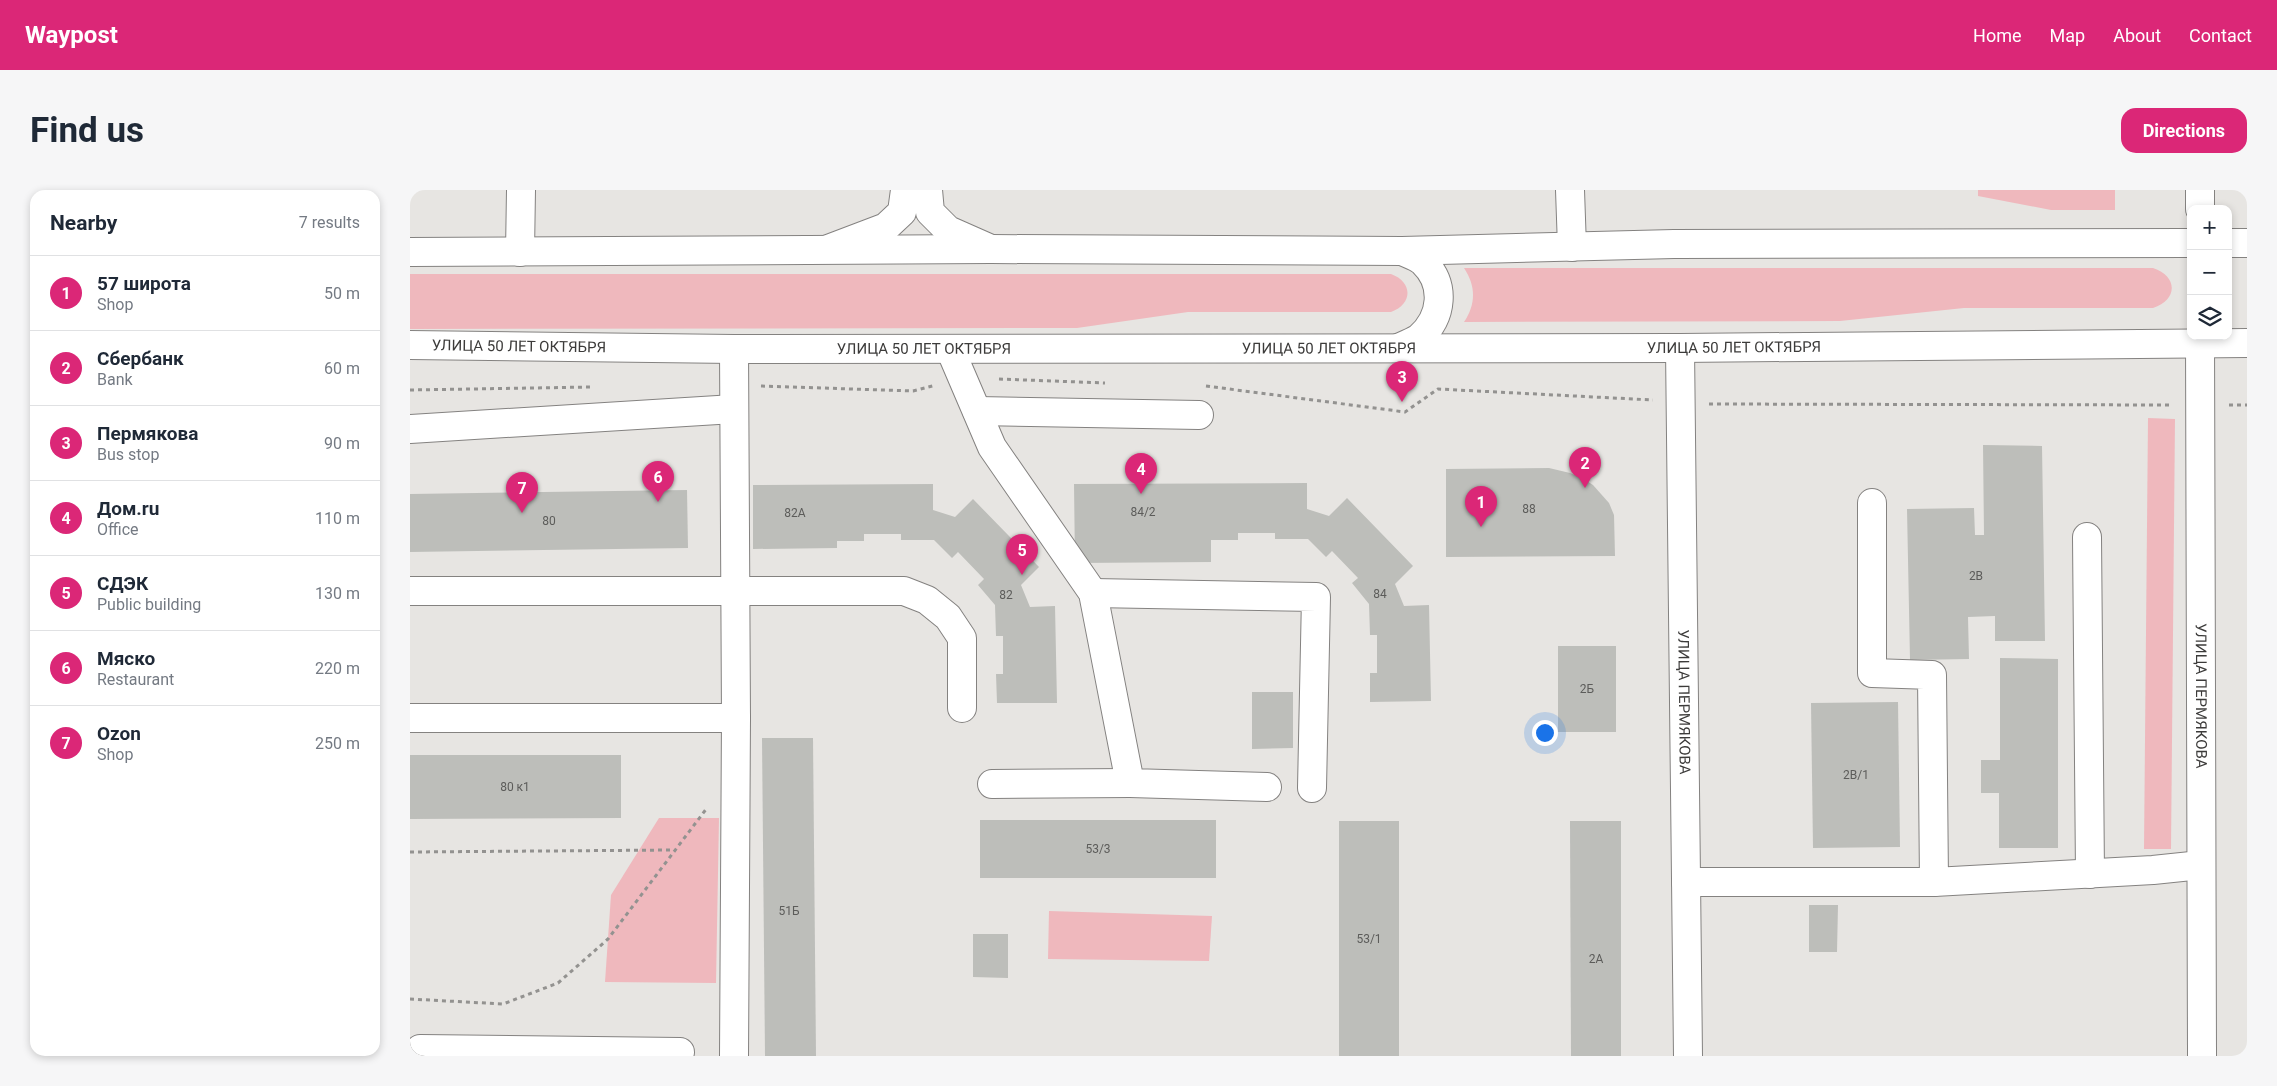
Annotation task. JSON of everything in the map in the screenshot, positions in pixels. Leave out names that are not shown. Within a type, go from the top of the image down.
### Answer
[{"type":"main road","points":[[520,252],[521,190]]},
{"type":"main road","points":[[827,249],[886,227],[902,212],[905,190]]},
{"type":"main road","points":[[928,190],[930,212],[948,230],[991,249]]},
{"type":"main road","points":[[1570,190],[1572,247]]},
{"type":"main road","points":[[2200,190],[2200,205]]},
{"type":"main road","points":[[410,252],[827,249],[1402,251],[1694,244],[2187,243]]},
{"type":"main road","points":[[2232,243],[2247,243]]},
{"type":"main road","points":[[1398,348],[1418,339],[1434,322],[1440,300],[1436,278],[1422,261],[1402,251]]},
{"type":"main road","name":"УЛИЦА 50 ЛЕТ ОКТЯБРЯ","points":[[410,346],[734,349],[1680,348],[2200,340],[2247,343]]},
{"type":"main road","name":"УЛИЦА ПЕРМЯКОВА","points":[[2200,340],[2202,1056]]},
{"type":"main road","name":"УЛИЦА ПЕРМЯКОВА","points":[[1680,348],[1688,1056]]},
{"type":"main road","points":[[734,349],[736,718],[734,1056]]},
{"type":"main road","points":[[950,349],[992,446],[1093,593],[1130,783]]},
{"type":"main road","points":[[410,429],[734,397]]},
{"type":"main road","points":[[977,411],[1199,415]]},
{"type":"main road","points":[[1872,503],[1872,673],[1932,675],[1934,882]]},
{"type":"main road","points":[[2087,537],[2090,874]]},
{"type":"main road","points":[[410,591],[904,591],[928,600],[948,617],[962,638],[962,708]]},
{"type":"main road","points":[[1093,593],[1316,597],[1312,788]]},
{"type":"main road","points":[[410,718],[736,718]]},
{"type":"main road","points":[[992,784],[1130,783],[1267,787]]},
{"type":"main road","points":[[1686,882],[1934,882],[2090,874],[2201,865]]},
{"type":"main road","points":[[420,1056],[420,1049],[680,1052]]},
{"type":"path","points":[[734,397],[913,391],[962,378],[1108,383]]},
{"type":"path","points":[[1205,386],[1405,412],[1438,389],[1640,398],[1680,404],[2247,405]]},
{"type":"path","points":[[410,390],[596,387]]},
{"type":"path","points":[[410,998],[503,1004],[558,983],[608,939],[710,804]]},
{"type":"path","points":[[410,852],[675,850]]},
{"type":"shaded area","points":[[1978,190],[2115,190],[2115,210],[2051,210],[1978,196]]},
{"type":"shaded area","points":[[1464,268],[2153,268],[2167,276],[2172,288],[2167,300],[2153,308],[1964,308],[1840,321],[1464,322],[1471,308],[1473,295],[1471,282]]},
{"type":"shaded area","points":[[410,274],[1391,274],[1403,282],[1408,293],[1403,304],[1391,312],[1188,312],[1077,328],[410,329]]},
{"type":"shaded area","points":[[2148,418],[2175,419],[2171,849],[2144,849]]},
{"type":"shaded area","points":[[659,818],[719,818],[716,983],[605,982],[611,895]]},
{"type":"shaded area","points":[[1049,911],[1212,916],[1209,961],[1048,959]]},
{"type":"building","points":[[1983,445],[2042,446],[2045,641],[1995,641],[1995,616],[1968,617],[1969,659],[1910,660],[1907,509],[1974,508],[1975,535],[1984,535]]},
{"type":"building","points":[[1549,468],[1582,478],[1593,485],[1609,503],[1614,515],[1615,556],[1446,557],[1446,469]]},
{"type":"building","points":[[1307,483],[1307,509],[1329,516],[1347,498],[1413,566],[1395,584],[1404,606],[1429,605],[1431,701],[1370,702],[1370,673],[1377,673],[1377,635],[1370,635],[1369,604],[1352,583],[1358,578],[1332,551],[1326,557],[1308,539],[1275,539],[1275,533],[1238,533],[1238,540],[1211,540],[1211,562],[1075,563],[1074,484]]},
{"type":"building","points":[[933,484],[933,510],[955,517],[973,499],[1039,567],[1021,585],[1030,607],[1055,606],[1057,703],[997,703],[996,674],[1003,674],[1003,636],[996,636],[995,605],[978,585],[984,579],[958,552],[952,558],[934,540],[901,540],[901,534],[864,534],[864,541],[837,541],[837,548],[753,549],[753,485]]},
{"type":"building","points":[[687,490],[688,548],[410,552],[410,494]]},
{"type":"building","points":[[1558,646],[1616,646],[1616,732],[1558,732]]},
{"type":"building","points":[[2000,658],[2058,659],[2058,848],[1999,848],[1999,793],[1981,793],[1981,760],[2000,760]]},
{"type":"building","points":[[1252,692],[1293,692],[1293,748],[1252,749]]},
{"type":"building","points":[[1898,702],[1900,847],[1813,848],[1811,703]]},
{"type":"building","points":[[762,738],[813,738],[816,1056],[765,1056]]},
{"type":"building","points":[[410,755],[621,755],[621,818],[410,819]]},
{"type":"building","points":[[980,820],[1216,820],[1216,878],[980,878]]},
{"type":"building","points":[[1339,821],[1399,821],[1399,1056],[1339,1056]]},
{"type":"building","points":[[1570,821],[1621,821],[1621,1056],[1571,1056]]},
{"type":"building","points":[[1809,905],[1838,905],[1837,952],[1809,952]]},
{"type":"building","points":[[973,934],[1008,934],[1008,978],[973,977]]},
{"type":"place","name":"Пермякова","points":[[1402,402]]},
{"type":"place","name":"Сбербанк","points":[[1585,488]]},
{"type":"place","name":"Дом.ru","points":[[1141,494]]},
{"type":"place","name":"Мяско","points":[[658,502]]},
{"type":"place","name":"Ozon","points":[[522,513]]},
{"type":"place","name":"57 широта","points":[[1481,527]]},
{"type":"place","name":"СДЭК","points":[[1022,575]]}]
